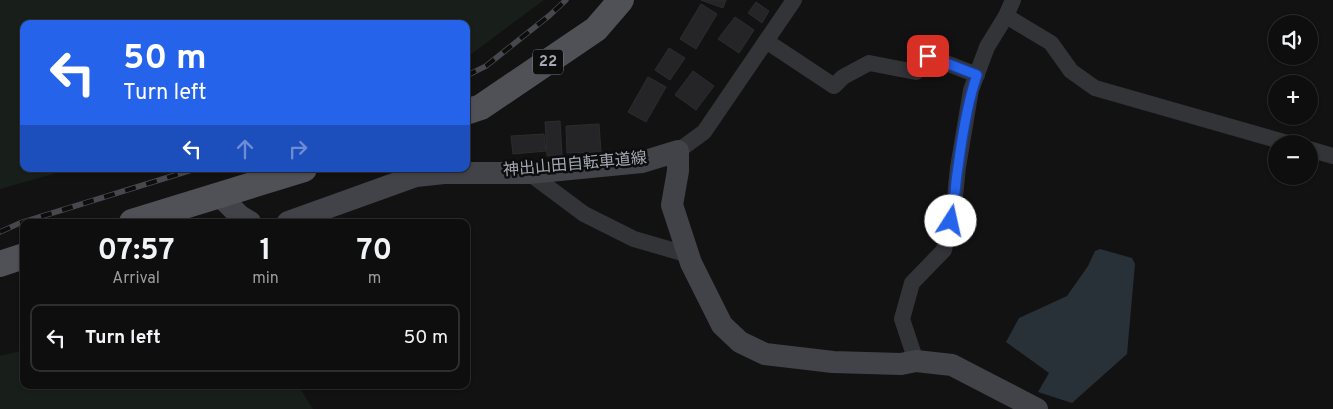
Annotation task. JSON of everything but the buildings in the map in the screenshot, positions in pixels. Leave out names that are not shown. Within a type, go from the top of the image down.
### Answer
[{"type":"main road","name":"22","points":[[470,111],[481,107],[596,29],[620,0]]},
{"type":"main road","name":"神出山田自転車道線","points":[[296,219],[416,176],[444,173],[528,173],[642,162],[678,151]]},
{"type":"main road","points":[[678,151],[678,171],[672,206],[691,263],[722,325],[740,342],[764,354],[833,362],[901,364],[916,361],[952,365],[1037,409]]},
{"type":"main road","points":[[145,219],[224,200],[296,172]]},
{"type":"main road","points":[[224,200],[245,219]]},
{"type":"main road","points":[[0,264],[20,257]]},
{"type":"street","points":[[678,151],[704,132],[794,0]]},
{"type":"street","points":[[916,361],[902,319],[912,283],[944,250],[954,207],[958,167],[972,90],[987,47],[1006,16],[1013,0]]},
{"type":"street","points":[[1006,16],[1051,43],[1071,71],[1095,88],[1268,137]]},
{"type":"street","points":[[766,41],[834,86],[843,77],[869,63],[916,72],[928,56],[977,75]]},
{"type":"street","points":[[1318,152],[1333,156]]},
{"type":"street","points":[[528,173],[584,214],[634,240],[689,255]]},
{"type":"shaded area","points":[[0,0],[544,0],[470,55],[470,20],[20,20],[20,172],[60,172],[0,189]]},
{"type":"shaded area","points":[[1100,249],[1132,258],[1135,264],[1127,354],[1072,403],[1038,392],[1049,373],[1006,342],[1019,318],[1067,296],[1088,266],[1095,251]]},
{"type":"shaded area","points":[[20,351],[20,389],[300,389],[313,409],[0,409],[0,356]]},
{"type":"railway","points":[[470,74],[486,66],[566,0]]},
{"type":"railway","points":[[33,219],[185,172]]},
{"type":"railway","points":[[0,232],[20,223]]},
{"type":"route","points":[[928,56],[977,75],[972,90],[958,167],[951,221]]}]
